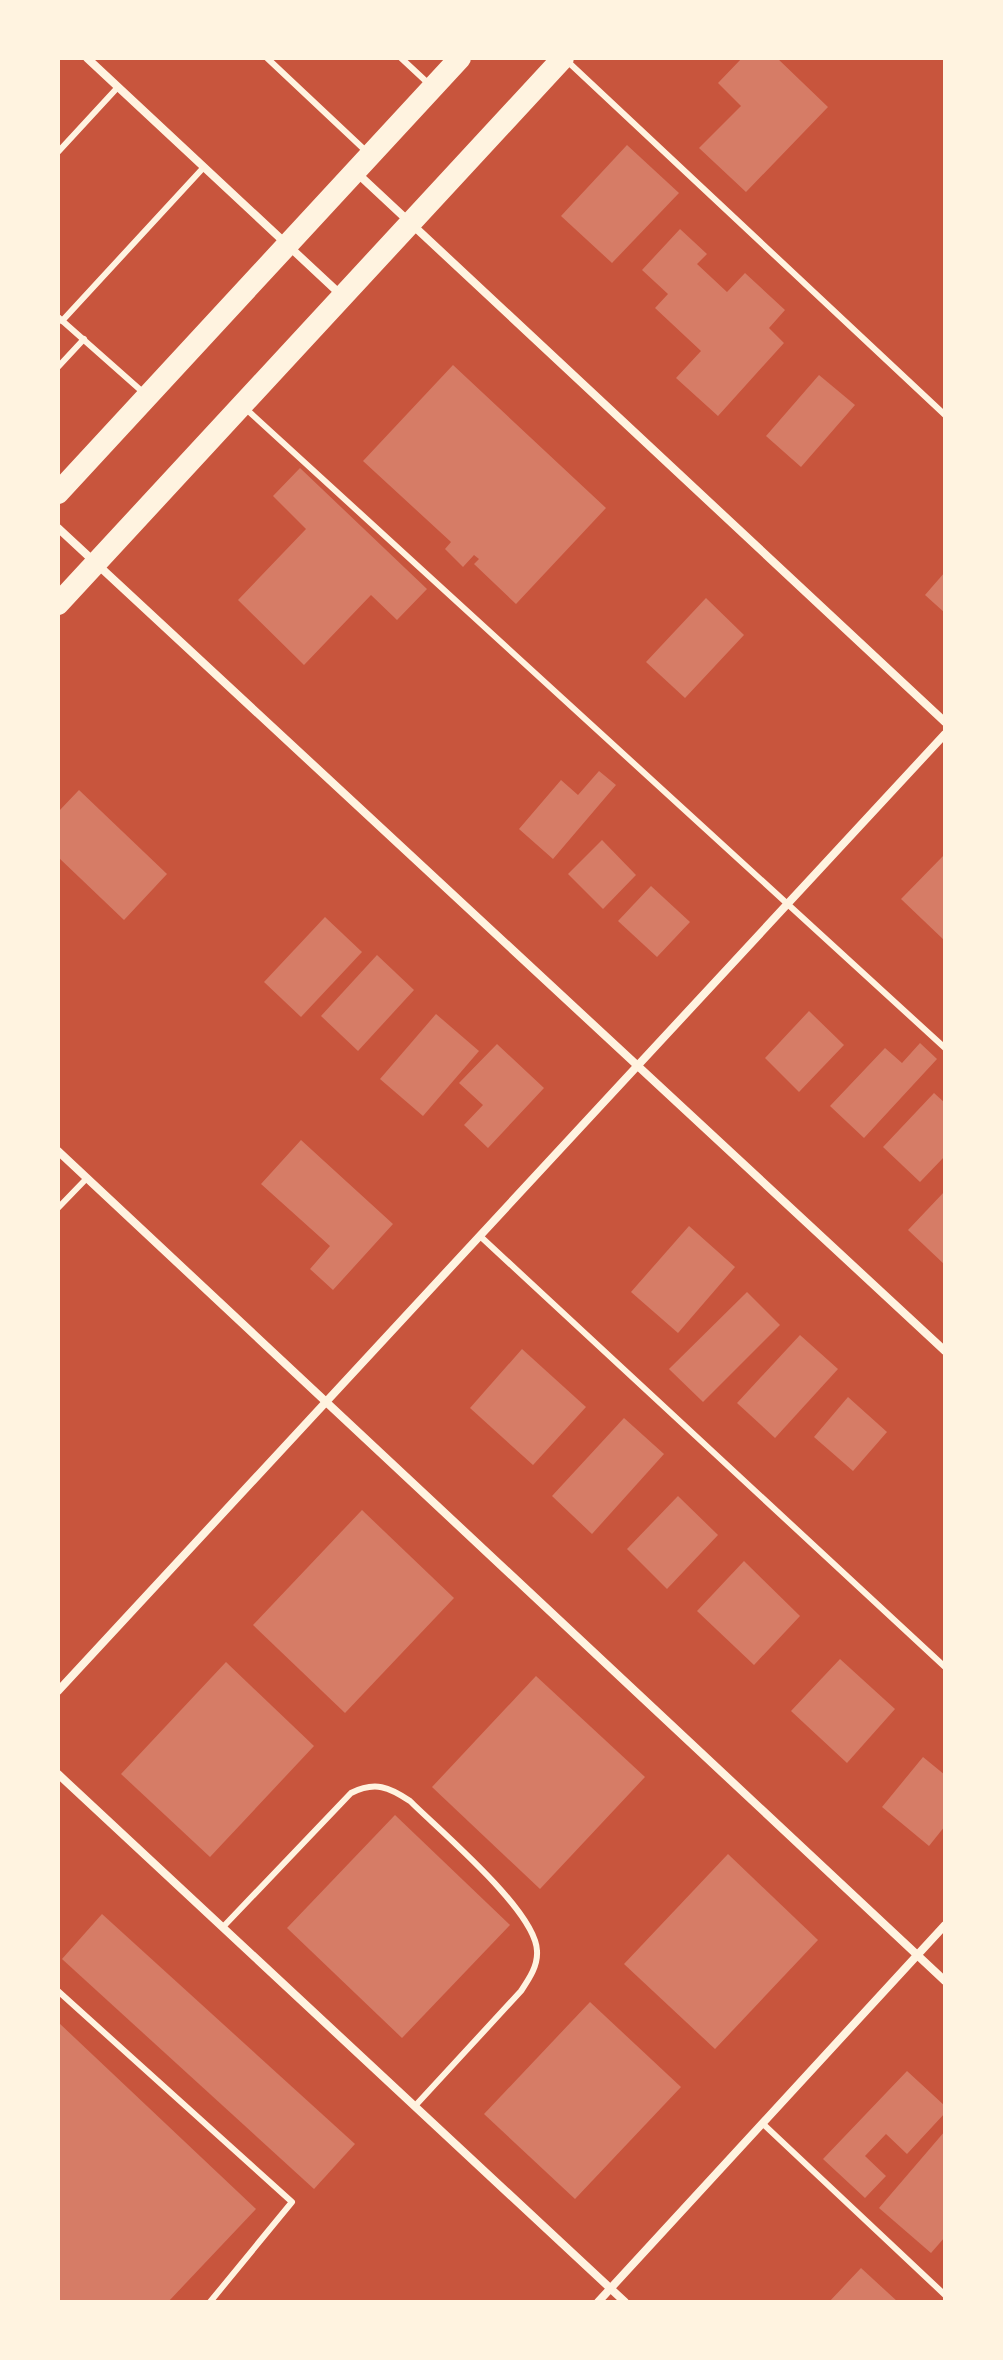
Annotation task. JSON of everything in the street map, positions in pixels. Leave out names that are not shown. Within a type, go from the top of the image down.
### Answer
[{"type":"highway","points":[[58,493],[460,58]]},
{"type":"highway","points":[[58,604],[564,58]]},
{"type":"street","points":[[87,58],[344,297]]},
{"type":"street","points":[[363,163],[411,223],[945,722]]},
{"type":"street","points":[[58,528],[945,1351]]},
{"type":"street","points":[[58,1691],[945,734]]},
{"type":"street","points":[[58,1151],[945,1981]]},
{"type":"street","points":[[58,1774],[625,2302]]},
{"type":"street","points":[[598,2302],[945,1925]]},
{"type":"lane","points":[[267,58],[363,163]]},
{"type":"lane","points":[[401,58],[432,87]]},
{"type":"lane","points":[[564,58],[945,415]]},
{"type":"lane","points":[[58,152],[118,87]]},
{"type":"lane","points":[[148,396],[60,319],[204,167]]},
{"type":"lane","points":[[58,367],[84,339]]},
{"type":"lane","points":[[243,405],[945,1048]]},
{"type":"lane","points":[[58,1208],[87,1178]]},
{"type":"lane","points":[[480,1236],[945,1667]]},
{"type":"lane","points":[[223,1927],[351,1793],[368,1785],[390,1788],[410,1801],[518,1908],[533,1930],[538,1952],[532,1974],[521,1991],[415,2106]]},
{"type":"lane","points":[[58,1991],[292,2202],[210,2302]]},
{"type":"lane","points":[[762,2123],[945,2295]]},
{"type":"building","points":[[742,58],[777,58],[828,107],[746,192],[699,148],[741,106],[718,83]]},
{"type":"building","points":[[627,145],[679,193],[612,263],[561,216]]},
{"type":"building","points":[[680,229],[707,254],[697,264],[727,292],[745,273],[785,310],[769,328],[784,343],[718,416],[676,378],[701,351],[655,308],[668,294],[642,270]]},
{"type":"building","points":[[453,365],[606,508],[516,604],[474,564],[479,559],[474,555],[463,567],[445,549],[451,542],[363,461]]},
{"type":"building","points":[[819,375],[855,405],[801,467],[766,436]]},
{"type":"building","points":[[300,468],[427,589],[397,620],[371,595],[304,665],[238,600],[306,529],[273,496]]},
{"type":"building","points":[[945,572],[945,613],[925,595]]},
{"type":"building","points":[[706,598],[744,635],[685,698],[646,662]]},
{"type":"building","points":[[599,771],[616,785],[553,859],[519,829],[561,780],[578,795]]},
{"type":"building","points":[[79,790],[167,874],[124,920],[58,857],[58,812]]},
{"type":"building","points":[[602,840],[636,875],[603,909],[568,874]]},
{"type":"building","points":[[945,854],[945,941],[901,899]]},
{"type":"building","points":[[651,886],[690,922],[657,957],[618,921]]},
{"type":"building","points":[[325,917],[362,952],[301,1017],[264,982]]},
{"type":"building","points":[[377,955],[414,990],[358,1051],[321,1016]]},
{"type":"building","points":[[809,1011],[844,1045],[799,1092],[765,1058]]},
{"type":"building","points":[[436,1014],[479,1051],[423,1116],[380,1079]]},
{"type":"building","points":[[920,1043],[937,1059],[864,1138],[830,1106],[885,1048],[902,1063]]},
{"type":"building","points":[[497,1044],[544,1088],[488,1148],[464,1125],[483,1105],[459,1083]]},
{"type":"building","points":[[934,1093],[945,1103],[945,1156],[920,1182],[883,1147]]},
{"type":"building","points":[[301,1140],[393,1224],[333,1290],[310,1269],[330,1246],[261,1184]]},
{"type":"building","points":[[945,1191],[945,1265],[908,1230]]},
{"type":"building","points":[[689,1226],[735,1267],[678,1333],[631,1292]]},
{"type":"building","points":[[747,1292],[780,1325],[703,1402],[669,1369]]},
{"type":"building","points":[[800,1335],[838,1369],[775,1438],[737,1403]]},
{"type":"building","points":[[522,1349],[586,1407],[533,1465],[470,1408]]},
{"type":"building","points":[[848,1397],[887,1432],[853,1471],[814,1437]]},
{"type":"building","points":[[624,1418],[664,1454],[592,1534],[552,1496]]},
{"type":"building","points":[[678,1496],[718,1535],[667,1589],[627,1549]]},
{"type":"building","points":[[362,1510],[454,1598],[345,1713],[253,1625]]},
{"type":"building","points":[[744,1561],[800,1616],[754,1665],[697,1611]]},
{"type":"building","points":[[840,1659],[895,1709],[847,1763],[791,1711]]},
{"type":"building","points":[[226,1662],[314,1746],[210,1857],[121,1774]]},
{"type":"building","points":[[536,1676],[645,1777],[540,1889],[432,1787]]},
{"type":"building","points":[[923,1757],[945,1775],[945,1826],[929,1846],[882,1807]]},
{"type":"building","points":[[395,1815],[510,1925],[402,2038],[287,1928]]},
{"type":"building","points":[[728,1854],[818,1940],[715,2049],[624,1964]]},
{"type":"building","points":[[102,1914],[355,2144],[314,2189],[62,1959]]},
{"type":"building","points":[[590,2002],[681,2087],[575,2199],[484,2114]]},
{"type":"building","points":[[58,2022],[256,2209],[168,2302],[58,2302]]},
{"type":"building","points":[[907,2071],[945,2106],[945,2113],[907,2154],[886,2134],[865,2156],[886,2176],[865,2198],[823,2159]]},
{"type":"building","points":[[945,2131],[945,2237],[931,2253],[879,2208]]},
{"type":"building","points":[[861,2268],[898,2302],[829,2302]]}]
